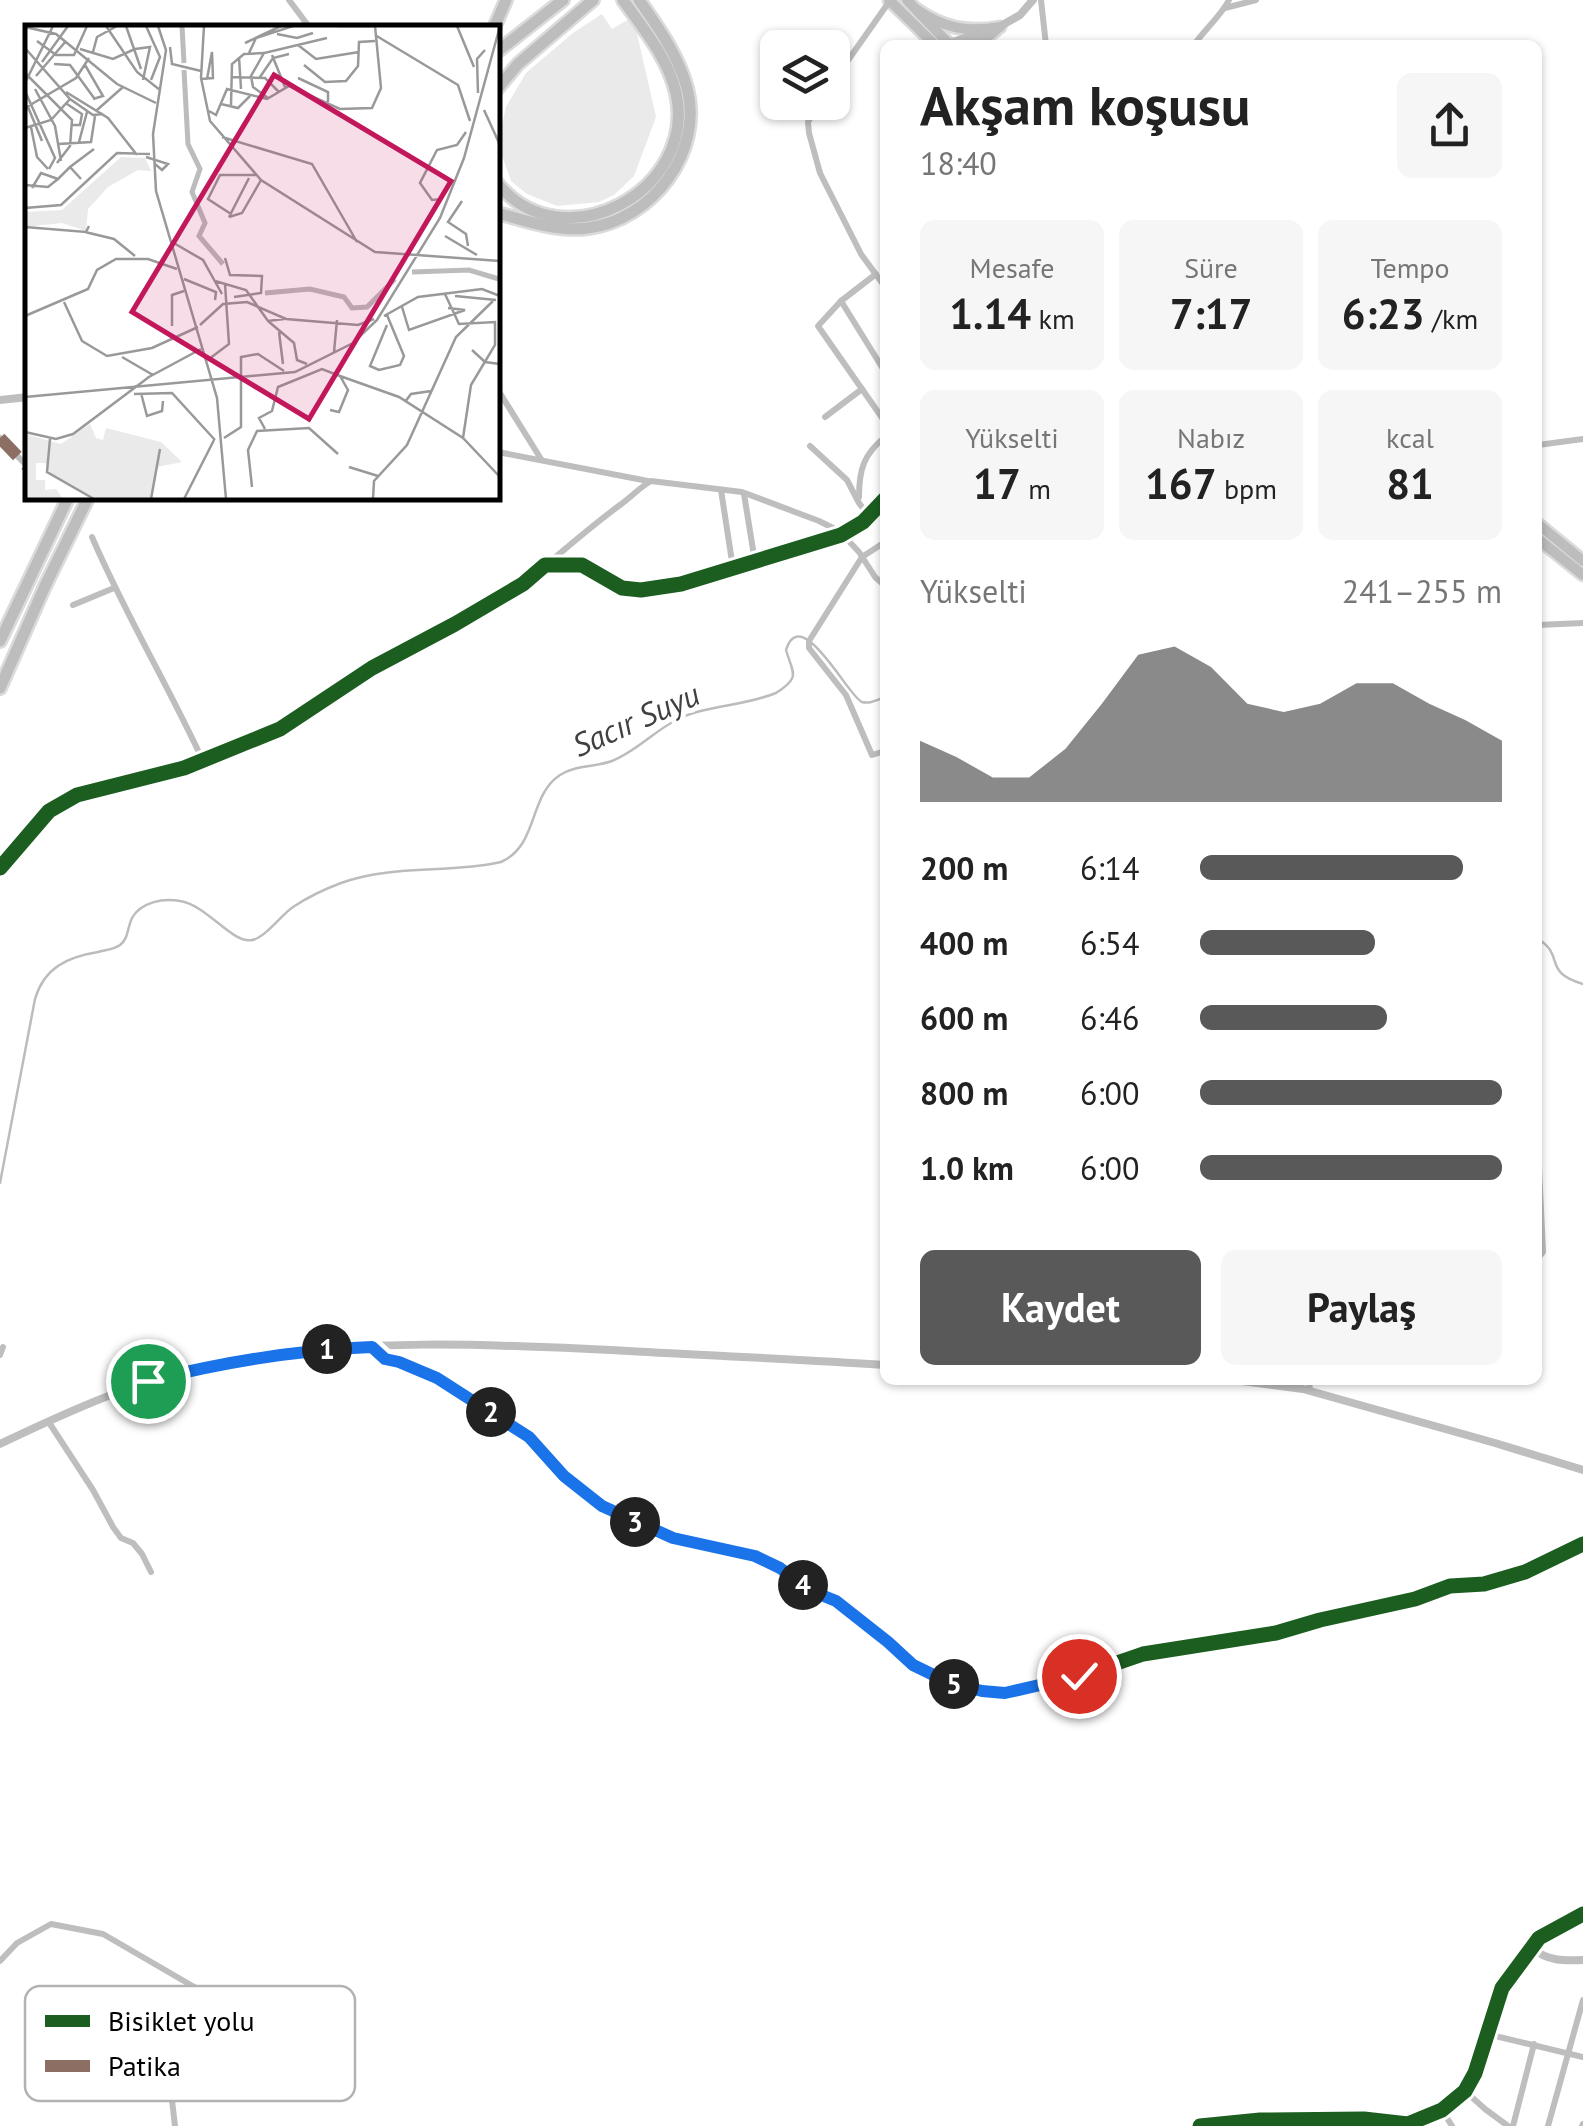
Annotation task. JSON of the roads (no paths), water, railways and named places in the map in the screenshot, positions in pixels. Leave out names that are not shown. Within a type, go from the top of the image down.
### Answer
[{"type":"highway","points":[[495,25],[506,0]]},
{"type":"highway","points":[[500,48],[563,0]]},
{"type":"highway","points":[[500,71],[592,0]]},
{"type":"highway","points":[[500,86],[518,64],[592,0]]},
{"type":"highway","points":[[500,187],[524,206],[565,218],[618,206],[656,175],[676,134],[676,94],[658,52],[623,0]]},
{"type":"highway","points":[[500,214],[568,229],[588,228],[637,210],[666,182],[688,136],[688,92],[669,45],[639,0]]},
{"type":"highway","points":[[889,0],[930,40]]},
{"type":"highway","points":[[906,0],[944,40]]},
{"type":"highway","points":[[916,10],[964,30],[1000,27]]},
{"type":"highway","points":[[984,40],[1000,27]]},
{"type":"highway","points":[[0,641],[67,500]]},
{"type":"highway","points":[[0,688],[87,500]]},
{"type":"highway","points":[[1542,527],[1583,561]]},
{"type":"highway","points":[[1542,542],[1583,575]]},
{"type":"street","points":[[289,0],[308,25]]},
{"type":"street","points":[[850,56],[889,0]]},
{"type":"street","points":[[974,40],[1020,15],[1037,0]]},
{"type":"street","points":[[1037,0],[1045,40]]},
{"type":"street","points":[[1197,40],[1229,0]]},
{"type":"street","points":[[1224,9],[1256,0]]},
{"type":"street","points":[[960,40],[1000,27]]},
{"type":"street","points":[[809,120],[808,133],[820,173],[862,254],[880,279]]},
{"type":"street","points":[[876,274],[818,326],[880,415]]},
{"type":"street","points":[[841,302],[880,364]]},
{"type":"street","points":[[826,417],[862,389]]},
{"type":"street","points":[[500,393],[542,460]]},
{"type":"street","points":[[0,400],[25,397]]},
{"type":"street","points":[[0,438],[25,464]]},
{"type":"street","points":[[1542,445],[1583,439]]},
{"type":"street","points":[[859,503],[859,482],[866,455],[880,442]]},
{"type":"street","points":[[810,446],[847,480],[870,516]]},
{"type":"street","points":[[500,452],[744,494],[835,528],[880,582]]},
{"type":"street","points":[[0,868],[49,811],[77,795],[184,768],[280,729],[372,668],[522,584],[651,481]]},
{"type":"street","points":[[720,490],[733,568]]},
{"type":"street","points":[[744,494],[755,562]]},
{"type":"street","points":[[546,565],[582,565],[622,588],[641,590],[681,584],[841,535],[864,522],[880,505]]},
{"type":"street","points":[[92,537],[203,761]]},
{"type":"street","points":[[880,545],[862,557],[809,644],[846,695],[872,755],[880,753]]},
{"type":"street","points":[[73,605],[114,588]]},
{"type":"street","points":[[1542,625],[1583,623]]},
{"type":"street","points":[[1542,1218],[1542,1253]]},
{"type":"street","points":[[0,1444],[75,1408],[148,1381],[220,1363],[334,1348],[503,1344],[880,1365]]},
{"type":"street","points":[[372,1347],[385,1359],[437,1378],[529,1437],[564,1476],[602,1506],[673,1538],[755,1556],[780,1568],[809,1590],[836,1601],[913,1665],[950,1683],[982,1691],[1005,1693],[1079,1676],[1143,1654],[1276,1633],[1415,1599],[1450,1586],[1484,1584],[1526,1572],[1583,1544]]},
{"type":"street","points":[[1278,1385],[1583,1470]]},
{"type":"street","points":[[1309,1385],[1310,1391]]},
{"type":"street","points":[[48,1421],[94,1490],[113,1527],[121,1538],[133,1543],[151,1572]]},
{"type":"street","points":[[1200,2126],[1312,2119],[1364,2119],[1408,2125],[1442,2110],[1466,2091],[1475,2073],[1502,1988],[1539,1938],[1583,1914]]},
{"type":"street","points":[[0,1962],[17,1943],[52,1924],[104,1934],[193,1986]]},
{"type":"street","points":[[1532,1948],[1554,1960],[1583,1960]]},
{"type":"street","points":[[1548,2126],[1583,2000]]},
{"type":"street","points":[[1487,2034],[1583,2056]]},
{"type":"street","points":[[1466,2091],[1484,2110],[1511,2126],[1534,2044]]},
{"type":"street","points":[[172,2101],[175,2126]]},
{"type":"street","points":[[1442,2110],[1452,2126]]},
{"type":"waterway","name":"Sacır Suyu","points":[[0,1183],[39,988],[51,972],[67,961],[120,945],[132,918],[147,905],[167,900],[190,904],[236,936],[252,940],[293,907],[341,883],[380,873],[501,862],[522,844],[543,795],[560,775],[621,757],[690,714],[764,697],[784,688],[793,674],[786,650],[793,638],[802,637],[813,644],[862,702],[880,699]]},
{"type":"waterway","name":"Sacır Suyu","points":[[1542,942],[1562,974],[1583,984]]}]
